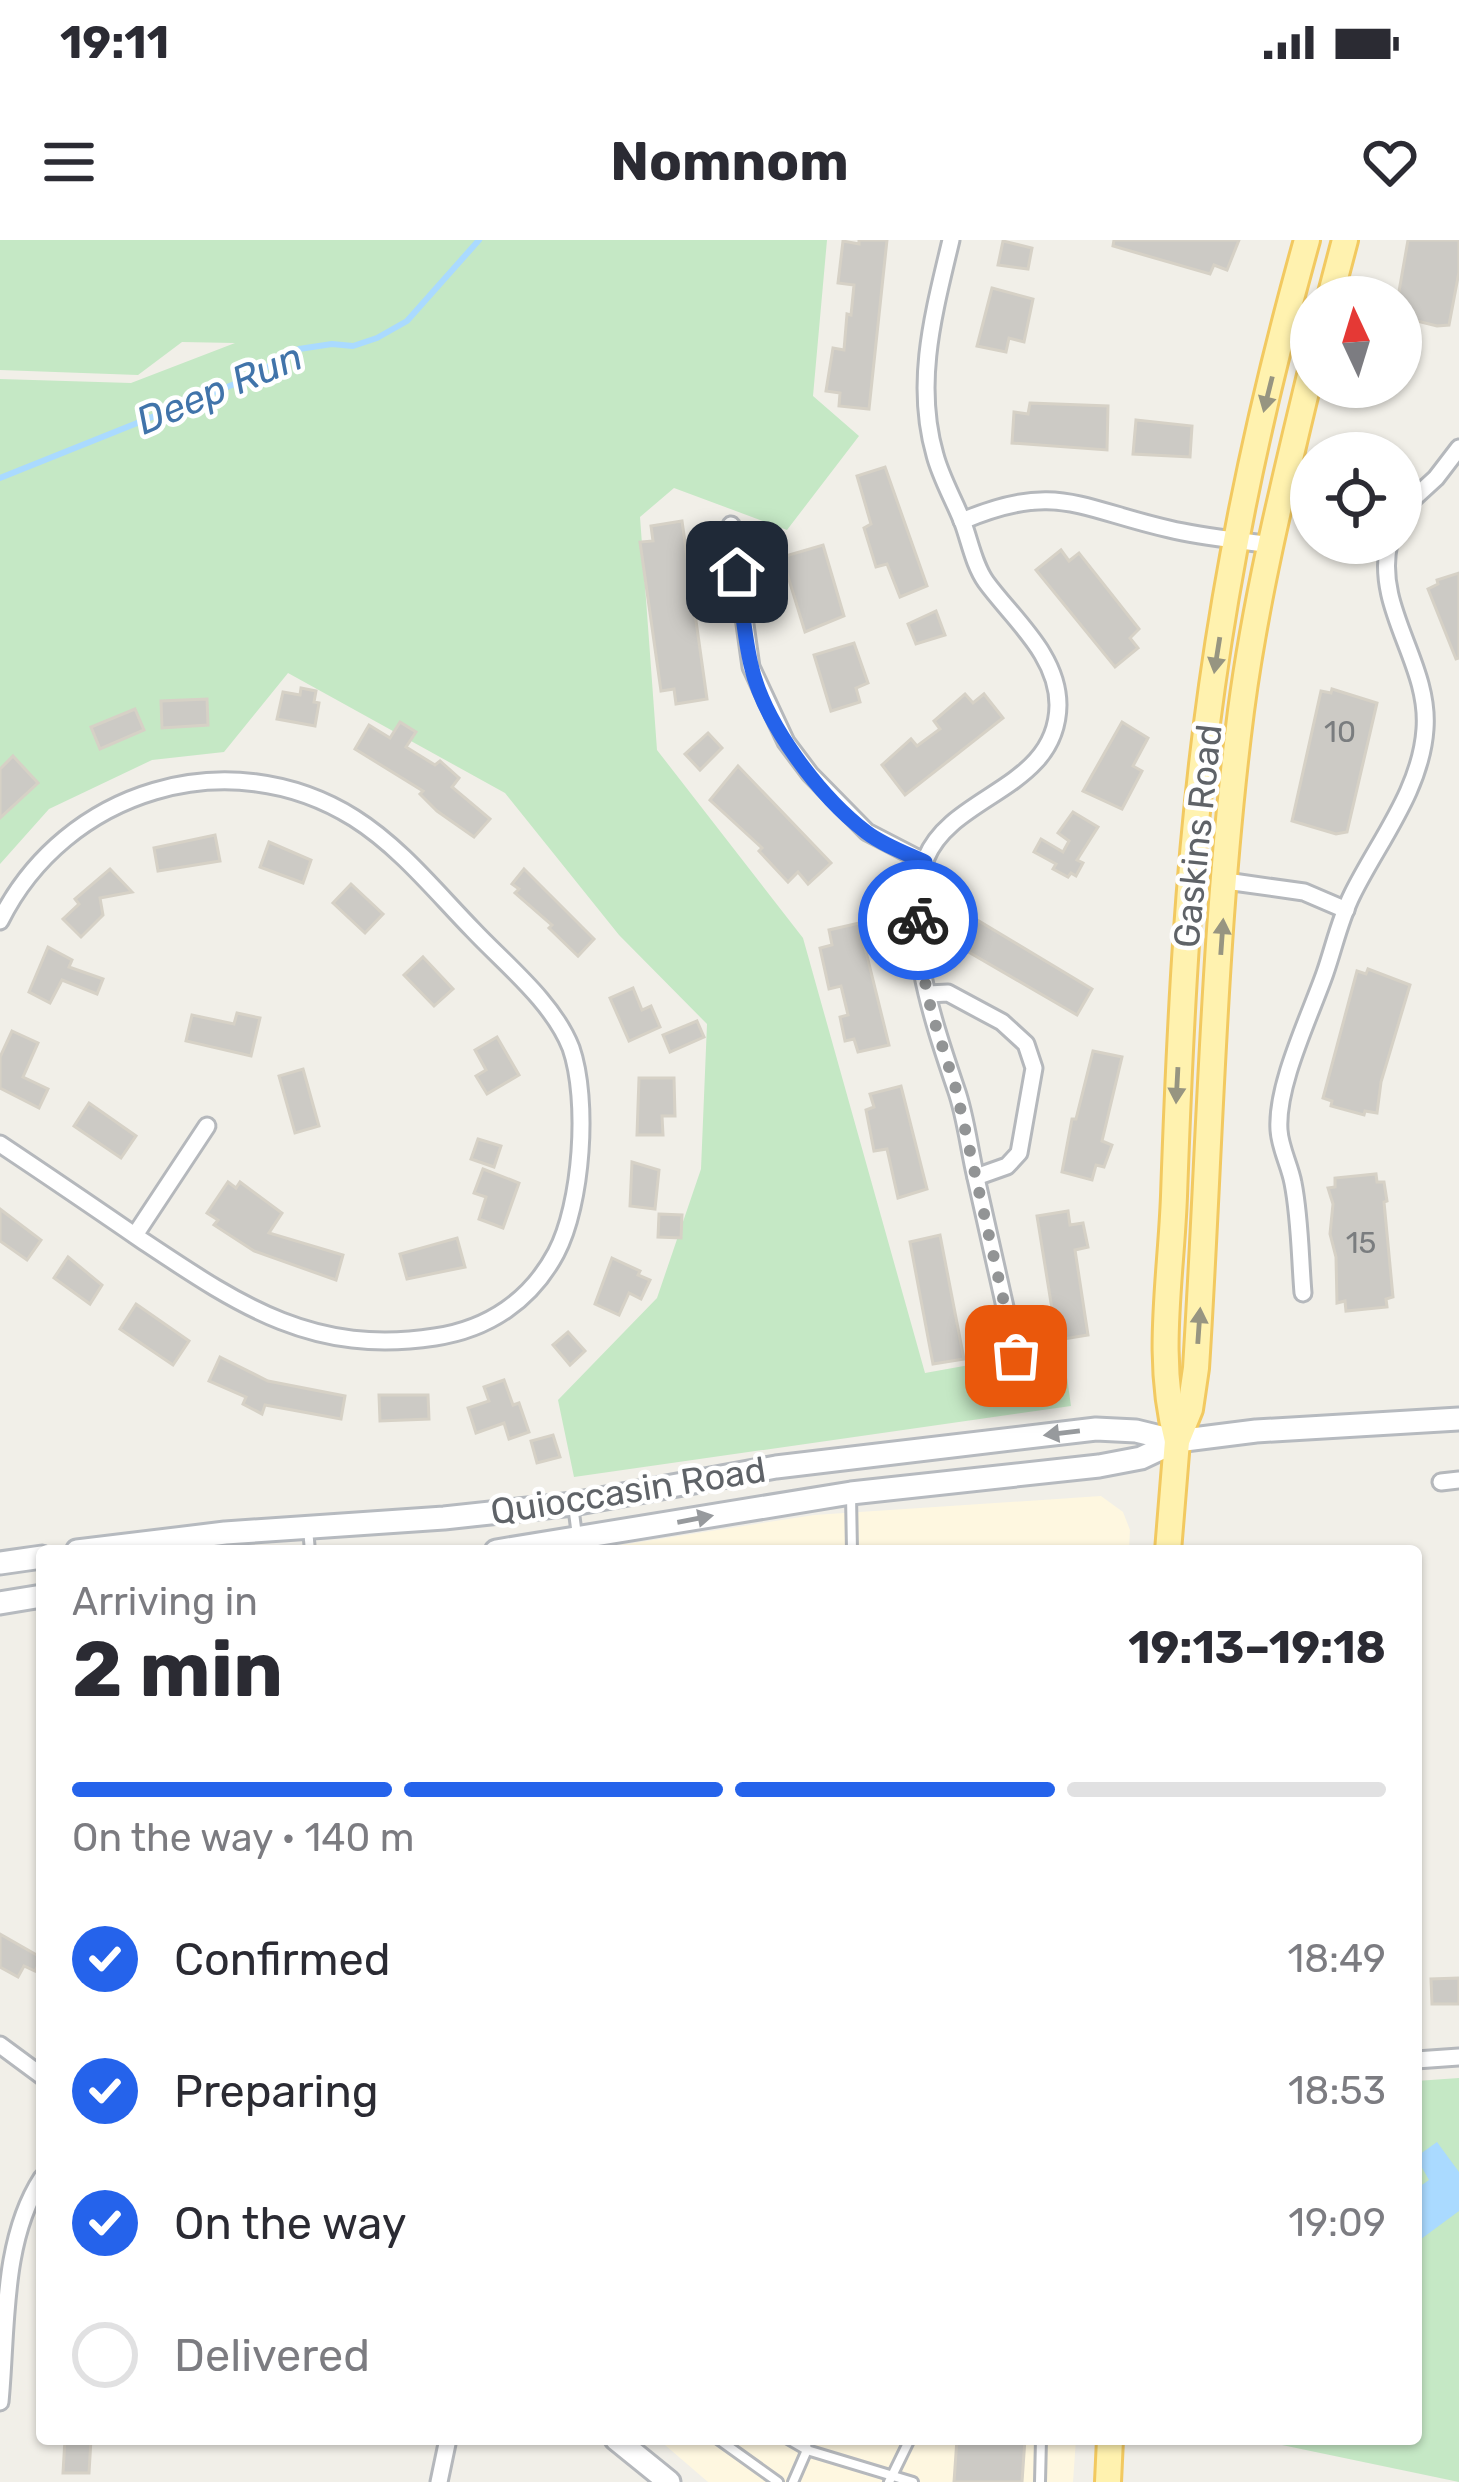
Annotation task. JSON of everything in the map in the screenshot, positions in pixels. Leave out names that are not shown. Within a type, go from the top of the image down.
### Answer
[{"type":"main road","name":"Gaskins Road","points":[[1168,1545],[1177,1441],[1165,1387],[1187,920],[1212,686],[1237,540],[1257,437],[1307,240]]},
{"type":"main road","points":[[1336,276],[1346,240]]},
{"type":"main road","name":"Gaskins Road","points":[[1177,1441],[1190,1409],[1196,1368],[1241,711],[1270,545],[1302,408]]},
{"type":"main road","name":"Quioccasin Road","points":[[583,1545],[851,1493],[1099,1466],[1141,1458],[1177,1441],[1256,1431],[1459,1419]]},
{"type":"main road","name":"Quioccasin Road","points":[[126,1545],[573,1504],[776,1467],[1096,1429],[1136,1431],[1177,1441]]},
{"type":"main road","points":[[0,1564],[36,1558]]},
{"type":"main road","points":[[0,1603],[36,1597]]},
{"type":"main road","points":[[623,2445],[669,2482]]},
{"type":"main road","points":[[1108,2482],[1111,2445]]},
{"type":"street","points":[[952,240],[924,378],[935,458],[982,576],[1044,655],[1055,680],[1057,720],[1052,740],[1029,768],[956,823],[925,862],[918,887],[917,945],[956,1089],[1016,1356]]},
{"type":"street","points":[[1422,492],[1456,462]]},
{"type":"street","points":[[962,521],[1037,499],[1057,500],[1088,504],[1168,529],[1270,545]]},
{"type":"street","points":[[731,525],[751,667],[786,742],[867,832],[925,862]]},
{"type":"street","points":[[1303,1293],[1294,1186],[1279,1130],[1286,1088],[1346,910],[1391,829],[1426,727],[1422,694],[1388,588],[1389,564]]},
{"type":"street","points":[[0,921],[12,896],[45,856],[110,806],[188,782],[268,784],[324,802],[358,820],[397,852],[535,994],[570,1046],[581,1098],[572,1210],[543,1277],[494,1319],[426,1339],[371,1340],[288,1325],[232,1300],[0,1144]]},
{"type":"street","points":[[1226,881],[1304,892],[1346,910]]},
{"type":"street","points":[[928,994],[948,993],[1002,1022],[1026,1044],[1034,1068],[1019,1153],[1006,1166],[976,1177]]},
{"type":"street","points":[[135,1235],[207,1126]]},
{"type":"street","points":[[1441,1482],[1459,1480]]},
{"type":"street","points":[[0,2045],[36,2072]]},
{"type":"street","points":[[1422,2060],[1459,2057]]},
{"type":"street","points":[[0,2402],[15,2244],[36,2189]]},
{"type":"street","points":[[439,2482],[447,2445]]},
{"type":"lane","points":[[851,1493],[852,1545]]},
{"type":"lane","points":[[573,1504],[578,1545]]},
{"type":"lane","points":[[308,1528],[309,1545]]},
{"type":"lane","points":[[726,2445],[778,2482]]},
{"type":"lane","points":[[793,2482],[806,2445]]},
{"type":"lane","points":[[808,2445],[913,2482]]},
{"type":"lane","points":[[891,2478],[907,2445]]},
{"type":"lane","points":[[1040,2482],[1041,2445]]},
{"type":"shaded area","points":[[1101,1496],[1123,1512],[1129,1545],[621,1545],[814,1515]]},
{"type":"shaded area","points":[[665,2445],[1076,2445],[1073,2482],[708,2482]]},
{"type":"green space","points":[[0,240],[827,240],[813,396],[859,436],[787,530],[674,488],[640,517],[657,750],[803,938],[925,1373],[1063,1348],[1071,1406],[574,1477],[558,1400],[657,1298],[701,1169],[707,1024],[619,935],[505,793],[288,673],[224,752],[152,760],[49,809],[0,864],[0,379],[131,383],[235,343],[182,342],[138,375],[0,370]]},
{"type":"green space","points":[[1459,2078],[1459,2482],[1282,2445],[1422,2445],[1422,2081]]},
{"type":"water","points":[[1437,2142],[1459,2172],[1459,2211],[1422,2238],[1422,2185],[1429,2180],[1422,2168],[1422,2153]]},
{"type":"building","points":[[859,240],[887,240],[869,409],[839,406],[840,393],[826,391],[833,348],[844,350],[847,314],[851,315],[854,285],[838,283],[843,241],[859,244]]},
{"type":"building","points":[[1114,240],[1239,240],[1227,270],[1214,265],[1210,274],[1113,246]]},
{"type":"building","points":[[1408,240],[1459,240],[1459,272],[1449,325],[1422,322],[1422,276],[1402,276]]},
{"type":"building","points":[[1003,241],[1032,248],[1028,269],[998,265]]},
{"type":"building","points":[[992,288],[1033,299],[1024,342],[1009,338],[1006,352],[977,346]]},
{"type":"building","points":[[1030,403],[1108,406],[1107,450],[1012,443],[1014,412],[1028,414]]},
{"type":"building","points":[[1136,420],[1192,426],[1190,457],[1133,454]]},
{"type":"building","points":[[885,467],[927,586],[900,597],[887,564],[876,567],[864,528],[871,524],[857,476]]},
{"type":"building","points":[[682,521],[707,699],[676,704],[674,689],[661,691],[640,542],[653,541],[651,526]]},
{"type":"building","points":[[823,545],[844,616],[805,632],[782,557]]},
{"type":"building","points":[[1061,550],[1069,561],[1079,553],[1139,629],[1130,638],[1138,648],[1115,667],[1036,570]]},
{"type":"building","points":[[1459,573],[1456,659],[1428,589],[1437,580]]},
{"type":"building","points":[[936,611],[945,635],[916,644],[908,624]]},
{"type":"building","points":[[854,643],[868,683],[856,688],[860,702],[831,711],[814,655]]},
{"type":"building","points":[[301,688],[316,691],[315,726],[277,719],[283,692],[300,695]]},
{"type":"building","points":[[1332,689],[1377,703],[1347,832],[1336,834],[1292,821],[1321,691],[1331,693]]},
{"type":"building","points":[[965,694],[973,703],[984,694],[1003,718],[905,795],[882,765],[911,739],[917,746],[940,729],[934,721]]},
{"type":"building","points":[[207,699],[208,725],[162,728],[161,701]]},
{"type":"building","points":[[135,709],[144,730],[100,749],[91,727]]},
{"type":"building","points":[[400,722],[416,732],[406,747],[435,765],[440,761],[459,778],[452,787],[490,819],[474,837],[437,811],[420,794],[423,791],[355,749],[369,725],[390,738]]},
{"type":"building","points":[[1122,722],[1148,738],[1133,766],[1142,771],[1122,809],[1083,791]]},
{"type":"building","points":[[708,733],[722,748],[700,770],[685,754]]},
{"type":"building","points":[[13,756],[38,783],[0,818],[0,769]]},
{"type":"building","points":[[738,766],[831,863],[808,884],[798,872],[788,882],[759,851],[762,848],[710,800]]},
{"type":"building","points":[[1073,812],[1098,827],[1077,860],[1083,863],[1076,876],[1068,877],[1034,852],[1041,839],[1063,852],[1069,841],[1058,833]]},
{"type":"building","points":[[215,835],[220,861],[158,871],[154,848]]},
{"type":"building","points":[[269,842],[311,860],[303,883],[260,867]]},
{"type":"building","points":[[110,869],[132,892],[100,898],[103,915],[81,937],[63,919],[79,904],[75,899]]},
{"type":"building","points":[[524,869],[594,939],[578,956],[515,893],[519,889],[512,884]]},
{"type":"building","points":[[351,884],[383,914],[365,933],[333,903]]},
{"type":"building","points":[[969,915],[1092,989],[1077,1015],[953,943]]},
{"type":"building","points":[[859,923],[889,1045],[858,1052],[854,1039],[845,1041],[840,1017],[848,1015],[841,986],[829,989],[820,948],[832,945],[829,930]]},
{"type":"building","points":[[48,947],[72,960],[69,967],[103,979],[97,994],[62,980],[50,1003],[29,992]]},
{"type":"building","points":[[423,957],[453,989],[434,1006],[404,975]]},
{"type":"building","points":[[1368,969],[1410,985],[1381,1082],[1377,1113],[1365,1111],[1364,1115],[1331,1106],[1332,1101],[1323,1098],[1357,971],[1366,974]]},
{"type":"building","points":[[633,988],[642,1010],[651,1006],[660,1027],[629,1041],[610,998]]},
{"type":"building","points":[[237,1013],[260,1018],[251,1056],[186,1041],[192,1015],[234,1024]]},
{"type":"building","points":[[697,1021],[704,1037],[670,1052],[663,1035]]},
{"type":"building","points":[[12,1031],[38,1043],[23,1077],[48,1089],[39,1108],[0,1088],[0,1057]]},
{"type":"building","points":[[497,1037],[519,1075],[487,1094],[476,1076],[486,1070],[475,1050]]},
{"type":"building","points":[[1093,1051],[1122,1057],[1102,1141],[1112,1145],[1104,1167],[1096,1165],[1092,1180],[1062,1172]]},
{"type":"building","points":[[303,1069],[319,1126],[295,1133],[279,1076]]},
{"type":"building","points":[[639,1078],[674,1078],[675,1116],[662,1116],[663,1135],[637,1135]]},
{"type":"building","points":[[901,1086],[927,1189],[898,1198],[887,1149],[874,1151],[866,1110],[874,1107],[870,1094]]},
{"type":"building","points":[[89,1103],[136,1136],[121,1158],[74,1126]]},
{"type":"building","points":[[478,1139],[501,1146],[494,1167],[471,1159]]},
{"type":"building","points":[[632,1162],[659,1170],[655,1209],[630,1206]]},
{"type":"building","points":[[483,1169],[519,1183],[503,1228],[479,1219],[486,1197],[474,1193]]},
{"type":"building","points":[[1376,1174],[1377,1182],[1384,1182],[1387,1201],[1393,1297],[1386,1299],[1387,1307],[1346,1311],[1345,1301],[1337,1303],[1336,1257],[1330,1234],[1333,1204],[1328,1188],[1335,1187],[1335,1178]]},
{"type":"building","points":[[228,1182],[236,1188],[240,1182],[282,1213],[269,1233],[343,1255],[336,1280],[254,1251],[214,1225],[218,1220],[207,1213]]},
{"type":"building","points":[[0,1209],[41,1240],[27,1260],[0,1241]]},
{"type":"building","points":[[1068,1211],[1070,1225],[1083,1223],[1088,1247],[1075,1250],[1088,1335],[1057,1340],[1037,1216]]},
{"type":"building","points":[[659,1214],[682,1215],[681,1238],[658,1237]]},
{"type":"building","points":[[940,1235],[964,1359],[933,1364],[910,1242]]},
{"type":"building","points":[[457,1238],[465,1267],[407,1279],[400,1254]]},
{"type":"building","points":[[68,1257],[102,1285],[90,1304],[54,1278]]},
{"type":"building","points":[[612,1258],[650,1280],[641,1299],[629,1293],[619,1315],[595,1304]]},
{"type":"building","points":[[136,1304],[189,1341],[173,1365],[120,1329]]},
{"type":"building","points":[[568,1332],[585,1351],[570,1365],[553,1345]]},
{"type":"building","points":[[220,1357],[268,1381],[345,1396],[341,1419],[265,1405],[262,1414],[243,1404],[246,1397],[209,1381]]},
{"type":"building","points":[[504,1380],[529,1432],[509,1439],[504,1423],[476,1433],[468,1408],[489,1401],[484,1387]]},
{"type":"building","points":[[379,1395],[428,1395],[429,1419],[380,1421]]},
{"type":"building","points":[[553,1435],[560,1457],[537,1463],[531,1441]]},
{"type":"building","points":[[0,1934],[36,1955],[35,1971],[24,1966],[18,1977],[0,1967]]},
{"type":"building","points":[[1459,1978],[1459,2004],[1432,2004],[1431,1979]]},
{"type":"building","points":[[65,2445],[91,2445],[89,2473],[63,2473]]},
{"type":"building","points":[[957,2445],[1025,2445],[1022,2482],[954,2482]]},
{"type":"waterway","name":"Deep Run","points":[[0,478],[242,381],[299,349],[353,346],[377,338],[407,321],[479,240]]},
{"type":"way so far","points":[[918,920],[917,945],[932,1014],[956,1089],[1016,1356]]},
{"type":"route","points":[[737,572],[751,667],[767,707],[786,742],[836,802],[867,832],[925,862],[918,887],[918,920]]}]
